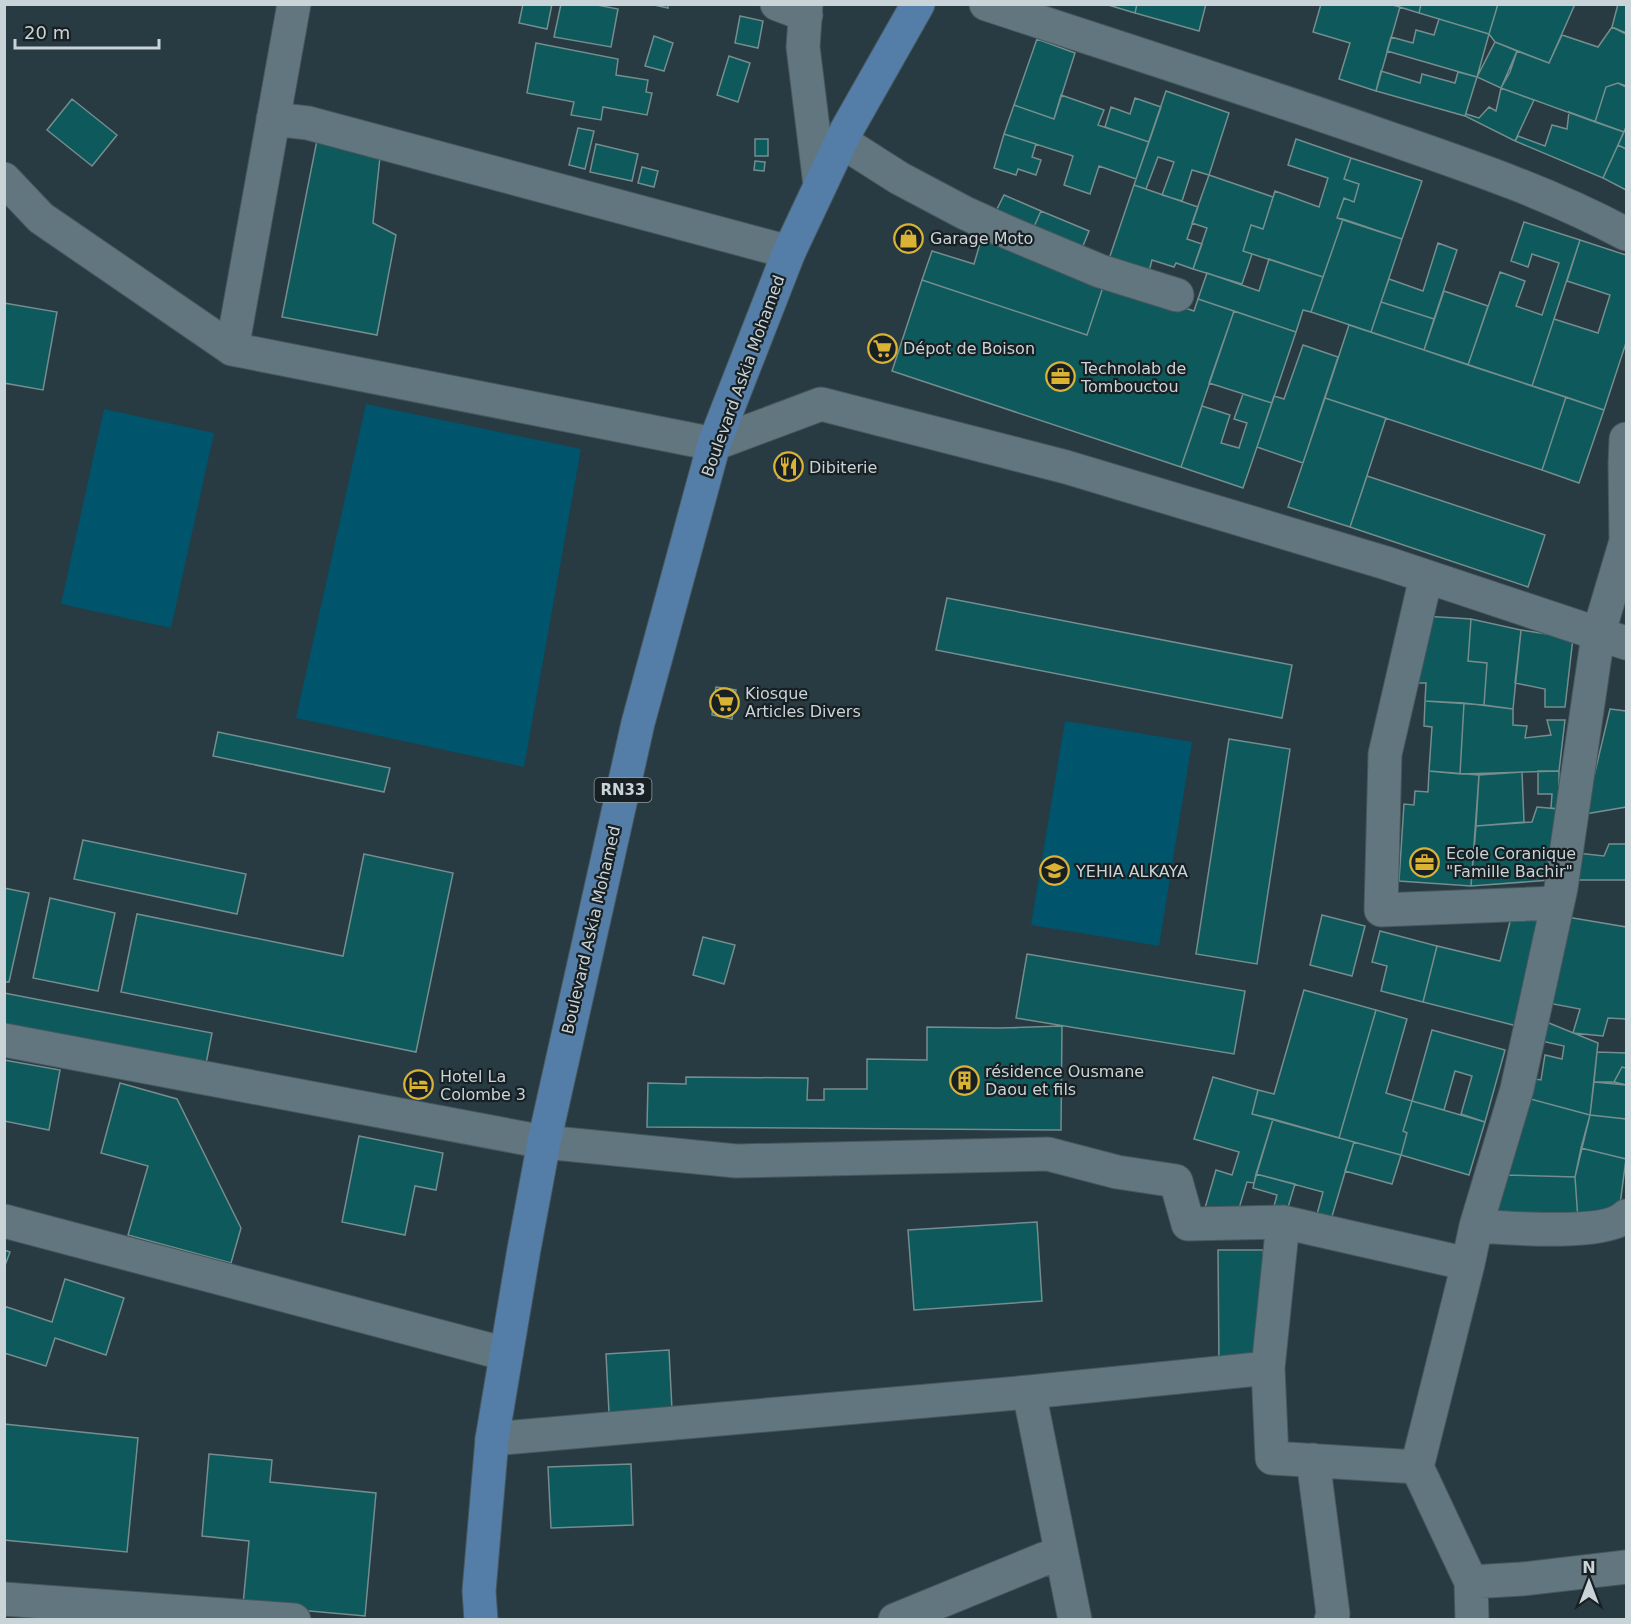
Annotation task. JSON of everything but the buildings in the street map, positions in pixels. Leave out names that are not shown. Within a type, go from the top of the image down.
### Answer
[{"type":"main road","name":"Boulevard Askia Mohamed","points":[[481,1620],[479,1591],[492,1439],[506,1354],[544,1142],[638,723],[714,444],[789,252],[820,185],[841,141],[918,4]]},
{"type":"street","points":[[232,349],[294,4]]},
{"type":"street","points":[[986,4],[1299,107],[1495,175],[1582,211],[1626,234]]},
{"type":"street","points":[[796,8],[820,185]]},
{"type":"street","points":[[273,119],[308,123],[789,252]]},
{"type":"street","points":[[841,141],[899,178],[996,227],[1100,271],[1177,295]]},
{"type":"street","points":[[4,179],[41,218],[232,349],[714,444],[821,404],[1066,466],[1426,577],[1612,639]]},
{"type":"street","points":[[1472,1620],[1472,1582],[1417,1467],[1476,1226],[1517,1089],[1612,639],[1626,541],[1626,439]]},
{"type":"street","points":[[1426,577],[1385,754],[1380,910],[1557,903]]},
{"type":"street","points":[[4,1040],[544,1142],[735,1161],[1048,1154],[1117,1172],[1176,1181],[1188,1224],[1283,1222],[1468,1264]]},
{"type":"street","points":[[4,1221],[506,1354]]},
{"type":"street","points":[[1283,1222],[1268,1368],[1272,1458],[1417,1467]]},
{"type":"street","points":[[1476,1226],[1545,1229],[1625,1226]]},
{"type":"street","points":[[492,1439],[1029,1392],[1268,1368]]},
{"type":"street","points":[[1029,1392],[1075,1620]]},
{"type":"street","points":[[1313,1460],[1333,1614],[1331,1620]]},
{"type":"street","points":[[895,1620],[1062,1552]]},
{"type":"street","points":[[1472,1582],[1626,1567]]},
{"type":"street","points":[[4,1599],[294,1620]]},
{"type":"shaded area","points":[[366,404],[581,449],[524,767],[296,718]]},
{"type":"shaded area","points":[[104,409],[214,433],[171,628],[61,604]]},
{"type":"shaded area","points":[[1065,721],[1192,742],[1159,946],[1031,925]]},
{"type":"place","name":"Garage Moto","points":[[909,238]]},
{"type":"place","name":"Dépot de Boison","points":[[882,348]]},
{"type":"place","name":"Technolab de Tombouctou","points":[[1060,377]]},
{"type":"place","name":"Dibiterie","points":[[788,467]]},
{"type":"place","name":"Kiosque Articles Divers","points":[[724,702]]},
{"type":"place","name":"Ecole Coranique \"Famille Bachir\"","points":[[1425,862]]},
{"type":"place","name":"YEHIA ALKAYA","points":[[1055,871]]},
{"type":"place","name":"résidence Ousmane Daou et fils","points":[[964,1080]]},
{"type":"place","name":"Hotel La Colombe 3","points":[[419,1085]]}]
